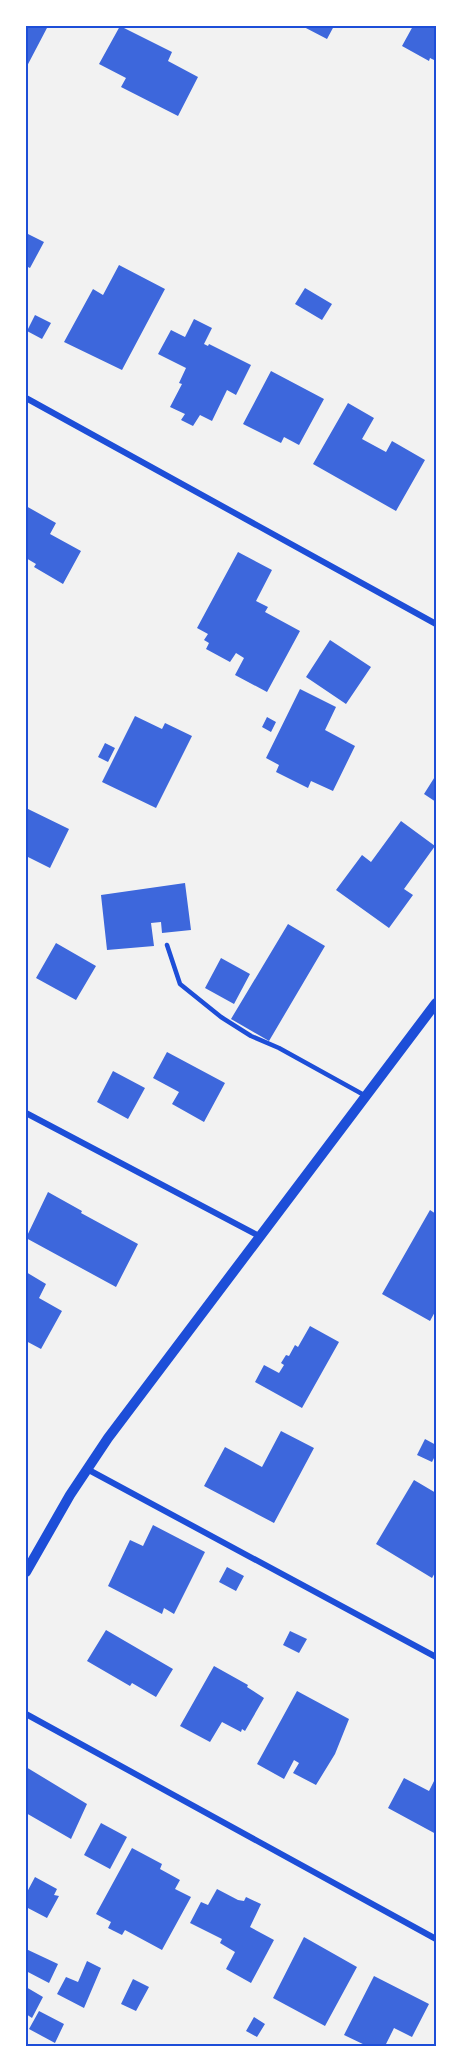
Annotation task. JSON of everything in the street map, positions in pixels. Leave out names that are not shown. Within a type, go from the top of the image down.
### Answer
[{"type":"street","points":[[26,398],[436,624]]},
{"type":"street","points":[[26,1572],[70,1495],[108,1438],[436,1003]]},
{"type":"street","points":[[26,1113],[261,1237]]},
{"type":"street","points":[[87,1468],[436,1657]]},
{"type":"street","points":[[26,1714],[436,1939]]},
{"type":"lane","points":[[167,945],[180,984],[221,1017],[251,1036],[279,1048],[367,1096]]},
{"type":"building","points":[[26,26],[48,26],[26,68]]},
{"type":"building","points":[[120,26],[172,52],[168,61],[198,77],[178,116],[121,87],[126,78],[99,64]]},
{"type":"building","points":[[302,26],[334,26],[327,39]]},
{"type":"building","points":[[413,26],[436,26],[436,61],[430,58],[429,61],[402,46]]},
{"type":"building","points":[[26,233],[44,242],[30,268],[26,266]]},
{"type":"building","points":[[119,265],[165,289],[122,370],[64,342],[93,289],[103,295]]},
{"type":"building","points":[[305,288],[332,304],[322,320],[295,304]]},
{"type":"building","points":[[35,315],[51,323],[42,339],[27,331]]},
{"type":"building","points":[[194,319],[212,328],[204,344],[208,346],[209,344],[251,365],[236,395],[227,390],[212,421],[200,415],[193,426],[181,420],[185,414],[170,407],[182,384],[179,383],[186,368],[158,354],[171,330],[185,337]]},
{"type":"building","points":[[271,371],[324,399],[299,445],[284,437],[281,443],[243,424]]},
{"type":"building","points":[[348,403],[374,418],[362,439],[386,452],[392,441],[425,460],[396,511],[313,464]]},
{"type":"building","points":[[26,506],[56,523],[50,534],[81,551],[63,584],[34,567],[36,564],[26,558]]},
{"type":"building","points":[[238,552],[272,570],[256,601],[268,607],[265,612],[300,631],[267,692],[235,675],[244,658],[236,653],[230,662],[206,649],[209,643],[204,640],[208,634],[197,628]]},
{"type":"building","points":[[330,640],[371,667],[346,704],[306,677]]},
{"type":"building","points":[[300,689],[336,707],[325,730],[355,746],[333,791],[311,781],[308,788],[276,772],[279,765],[266,758]]},
{"type":"building","points":[[135,716],[162,729],[165,723],[192,736],[156,808],[102,782]]},
{"type":"building","points":[[267,717],[276,722],[271,732],[262,727]]},
{"type":"building","points":[[105,743],[115,748],[108,762],[98,757]]},
{"type":"building","points":[[436,775],[436,802],[424,794]]},
{"type":"building","points":[[26,808],[69,829],[50,868],[26,856]]},
{"type":"building","points":[[401,821],[435,846],[404,889],[413,895],[389,928],[336,890],[362,855],[371,862]]},
{"type":"building","points":[[185,883],[191,930],[162,933],[161,922],[151,923],[154,946],[107,950],[101,895]]},
{"type":"building","points":[[288,924],[325,946],[269,1041],[231,1019]]},
{"type":"building","points":[[56,943],[96,966],[76,1000],[36,978]]},
{"type":"building","points":[[221,958],[250,974],[234,1004],[205,988]]},
{"type":"building","points":[[167,1052],[225,1083],[204,1122],[172,1104],[179,1092],[153,1078]]},
{"type":"building","points":[[113,1071],[145,1088],[128,1119],[97,1102]]},
{"type":"building","points":[[48,1192],[138,1244],[116,1287],[26,1238]]},
{"type":"building","points":[[430,1210],[436,1214],[436,1310],[430,1321],[382,1294]]},
{"type":"building","points":[[26,1272],[46,1284],[39,1298],[62,1311],[41,1349],[26,1341]]},
{"type":"building","points":[[310,1326],[339,1342],[302,1408],[255,1382],[264,1365],[279,1373],[286,1355],[289,1356],[295,1345],[298,1347]]},
{"type":"building","points":[[281,1431],[314,1448],[274,1523],[204,1486],[225,1447],[262,1467]]},
{"type":"building","points":[[425,1439],[436,1445],[436,1454],[432,1462],[417,1455]]},
{"type":"building","points":[[414,1480],[436,1493],[434,1537],[436,1538],[436,1571],[432,1578],[376,1544]]},
{"type":"building","points":[[153,1525],[205,1552],[174,1614],[164,1608],[162,1614],[108,1586],[130,1540],[143,1546]]},
{"type":"building","points":[[227,1567],[244,1576],[236,1591],[219,1582]]},
{"type":"building","points":[[106,1630],[173,1669],[156,1697],[132,1683],[130,1686],[87,1661]]},
{"type":"building","points":[[290,1631],[307,1639],[299,1653],[283,1645]]},
{"type":"building","points":[[214,1666],[248,1685],[247,1687],[264,1698],[245,1731],[242,1729],[241,1732],[222,1722],[210,1742],[180,1726]]},
{"type":"building","points":[[297,1691],[349,1719],[335,1754],[316,1785],[293,1773],[299,1763],[294,1760],[284,1779],[257,1764]]},
{"type":"building","points":[[26,1767],[87,1804],[71,1839],[26,1813]]},
{"type":"building","points":[[436,1777],[436,1834],[388,1808],[404,1778],[429,1791]]},
{"type":"building","points":[[101,1823],[127,1837],[110,1869],[84,1855]]},
{"type":"building","points":[[132,1848],[162,1864],[160,1869],[180,1880],[175,1889],[191,1897],[162,1950],[125,1930],[122,1935],[108,1928],[111,1922],[96,1914]]},
{"type":"building","points":[[35,1877],[57,1889],[54,1895],[59,1896],[47,1918],[26,1907],[26,1894]]},
{"type":"building","points":[[217,1889],[238,1900],[244,1901],[246,1897],[261,1904],[250,1927],[274,1940],[251,1983],[226,1969],[235,1952],[220,1943],[222,1939],[190,1923],[201,1902],[208,1905]]},
{"type":"building","points":[[304,1937],[357,1967],[325,2026],[273,1998]]},
{"type":"building","points":[[26,1949],[58,1964],[49,1983],[26,1971]]},
{"type":"building","points":[[87,1961],[101,1968],[84,2008],[57,1994],[66,1977],[78,1982]]},
{"type":"building","points":[[374,1976],[429,2004],[412,2037],[394,2028],[385,2046],[367,2046],[344,2035]]},
{"type":"building","points":[[133,1979],[149,1987],[136,2011],[121,2004]]},
{"type":"building","points":[[26,1987],[43,1997],[32,2018],[26,2014]]},
{"type":"building","points":[[39,2011],[64,2024],[55,2043],[29,2029]]},
{"type":"building","points":[[254,2017],[265,2024],[257,2037],[246,2031]]}]
